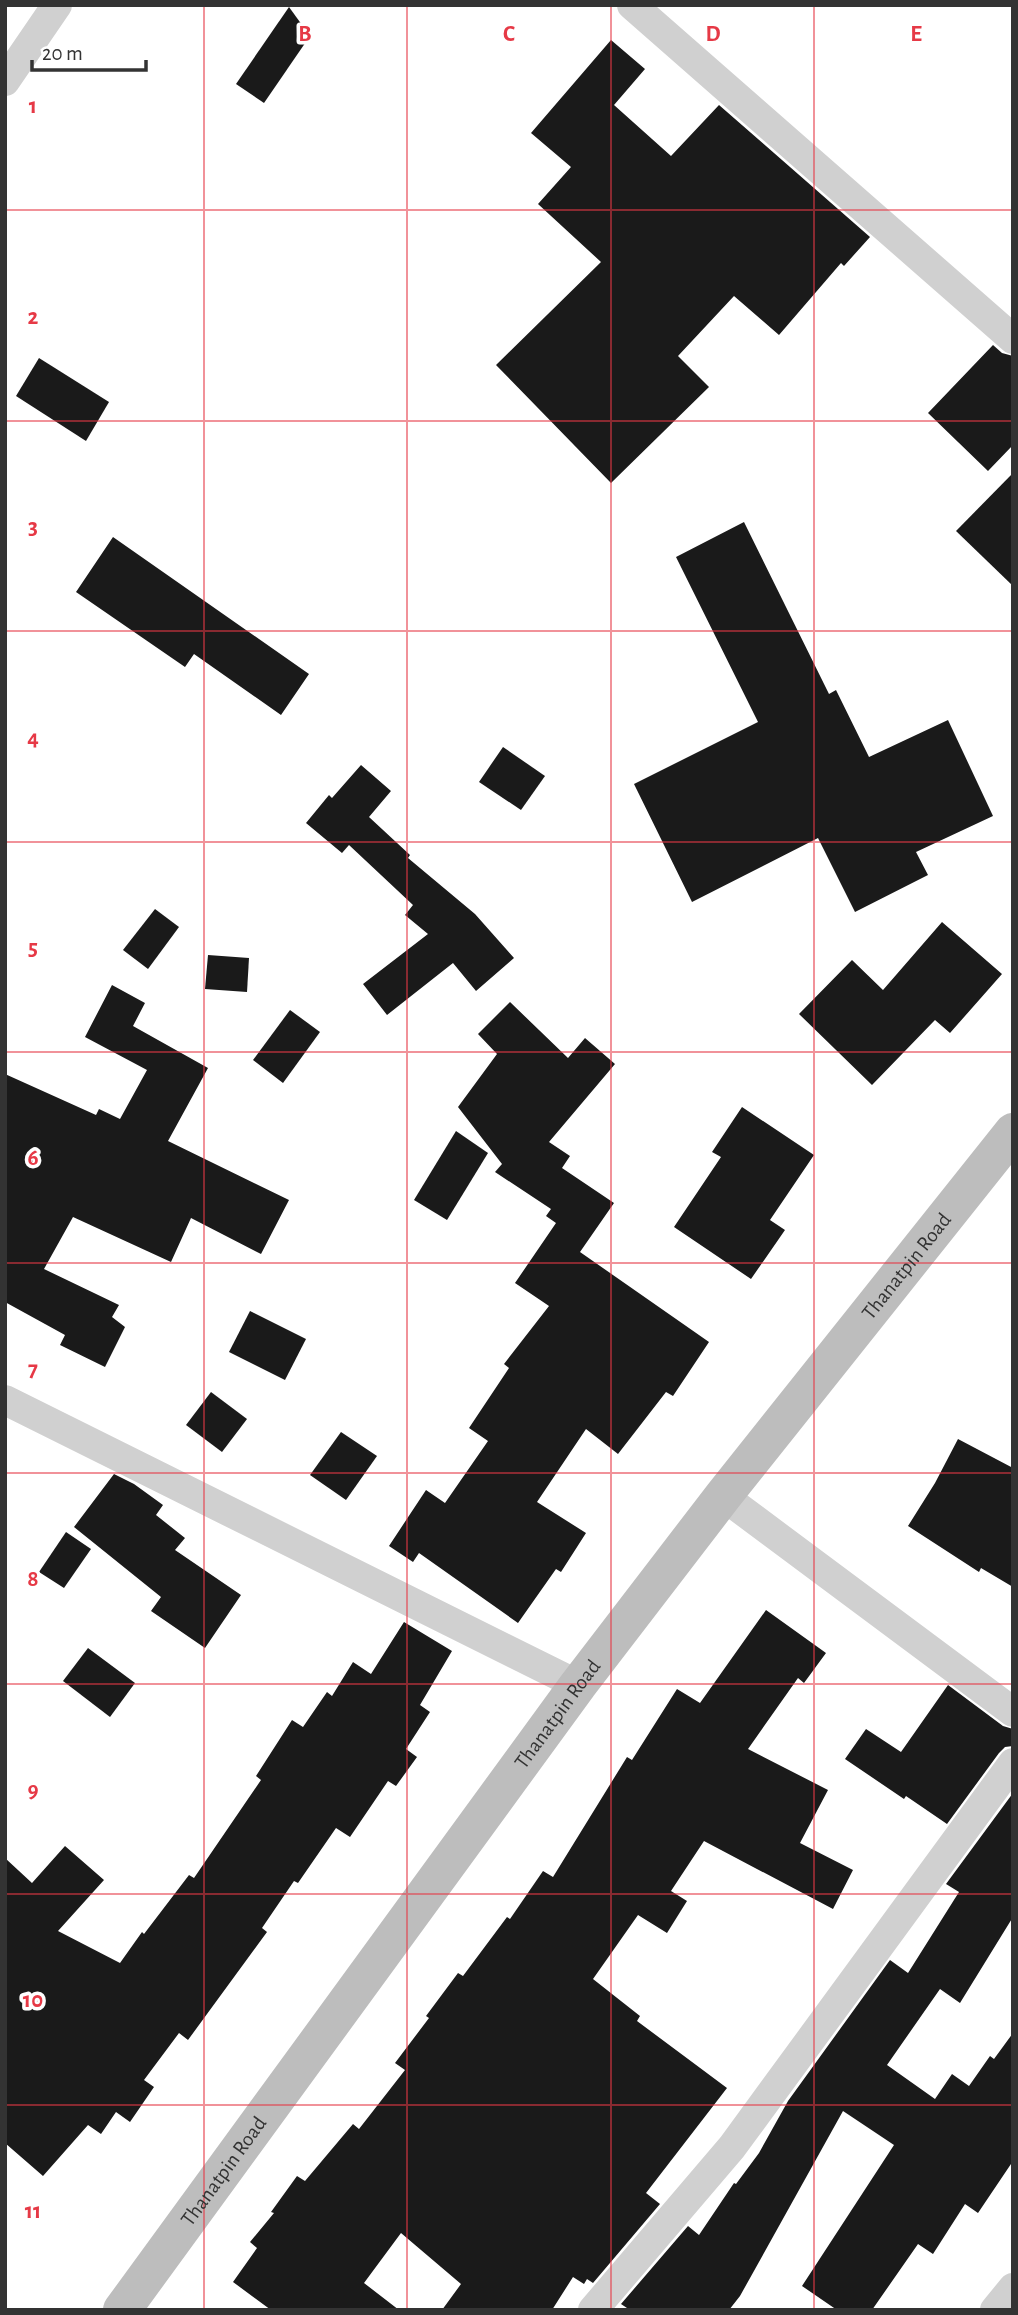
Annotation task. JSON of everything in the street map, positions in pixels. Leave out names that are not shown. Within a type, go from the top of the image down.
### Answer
[{"type":"main road","name":"Thanatpin Road","points":[[122,2310],[578,1685],[723,1496],[1013,1132]]},
{"type":"street","points":[[5,81],[57,5]]},
{"type":"street","points":[[632,5],[1013,339]]},
{"type":"street","points":[[5,1400],[578,1685]]},
{"type":"street","points":[[723,1496],[1013,1712]]},
{"type":"street","points":[[593,2310],[732,2147],[1013,1763]]},
{"type":"street","points":[[995,2310],[1013,2288]]},
{"type":"building","points":[[289,7],[310,36],[264,103],[236,84]]},
{"type":"building","points":[[611,40],[645,69],[614,105],[671,156],[719,105],[870,237],[844,266],[841,263],[779,335],[734,296],[678,356],[709,387],[611,483],[496,365],[601,262],[538,204],[571,167],[531,133]]},
{"type":"building","points":[[993,345],[1002,353],[1013,356],[1013,445],[988,471],[928,413]]},
{"type":"building","points":[[39,358],[109,402],[86,441],[16,396]]},
{"type":"building","points":[[1013,473],[1013,586],[956,531]]},
{"type":"building","points":[[744,522],[829,694],[836,690],[869,757],[948,720],[993,816],[916,852],[928,875],[855,912],[818,838],[692,902],[634,784],[758,722],[676,557]]},
{"type":"building","points":[[113,537],[309,674],[281,715],[194,654],[185,667],[76,592]]},
{"type":"building","points":[[503,747],[545,776],[521,810],[479,782]]},
{"type":"building","points":[[361,765],[391,791],[369,817],[410,855],[408,858],[475,914],[514,958],[476,991],[453,963],[387,1015],[363,984],[428,934],[405,915],[413,905],[349,845],[342,853],[306,823],[329,795],[332,798]]},
{"type":"building","points":[[155,909],[179,927],[148,969],[123,950]]},
{"type":"building","points":[[942,922],[1002,974],[950,1033],[935,1020],[872,1085],[799,1014],[852,960],[883,990]]},
{"type":"building","points":[[208,955],[249,958],[247,992],[205,989]]},
{"type":"building","points":[[112,985],[145,1003],[133,1026],[208,1068],[168,1141],[289,1200],[261,1254],[191,1218],[171,1262],[73,1217],[44,1269],[119,1305],[112,1317],[125,1327],[105,1367],[60,1345],[65,1335],[5,1302],[5,1074],[96,1115],[99,1109],[120,1119],[147,1070],[85,1037]]},
{"type":"building","points":[[510,1002],[568,1058],[585,1038],[615,1064],[549,1142],[570,1156],[562,1168],[614,1203],[580,1252],[709,1342],[673,1396],[666,1392],[618,1454],[586,1429],[537,1502],[586,1533],[561,1572],[556,1569],[518,1623],[419,1553],[413,1562],[389,1546],[426,1490],[445,1503],[488,1441],[469,1428],[509,1368],[504,1364],[549,1306],[515,1283],[556,1223],[546,1216],[551,1209],[495,1172],[502,1164],[458,1107],[497,1054],[478,1034]]},
{"type":"building","points":[[290,1010],[320,1032],[283,1083],[253,1060]]},
{"type":"building","points":[[742,1107],[814,1155],[770,1220],[785,1230],[751,1279],[674,1227],[721,1157],[712,1152]]},
{"type":"building","points":[[456,1131],[488,1153],[447,1220],[414,1200]]},
{"type":"building","points":[[250,1311],[306,1339],[285,1380],[229,1352]]},
{"type":"building","points":[[211,1392],[247,1419],[222,1452],[186,1425]]},
{"type":"building","points":[[341,1432],[377,1456],[346,1500],[310,1475]]},
{"type":"building","points":[[958,1439],[1013,1468],[1013,1587],[981,1568],[979,1572],[908,1526]]},
{"type":"building","points":[[114,1474],[134,1484],[163,1505],[156,1515],[185,1538],[175,1550],[241,1595],[205,1648],[151,1611],[161,1597],[74,1527]]},
{"type":"building","points":[[66,1532],[91,1549],[64,1588],[39,1572]]},
{"type":"building","points":[[766,1610],[826,1653],[804,1683],[798,1678],[748,1749],[828,1790],[800,1843],[853,1870],[833,1909],[704,1841],[671,1891],[687,1901],[667,1933],[638,1915],[593,1979],[640,2016],[637,2021],[727,2088],[646,2193],[660,2204],[593,2283],[587,2279],[584,2284],[573,2277],[552,2310],[442,2310],[461,2284],[401,2233],[364,2283],[399,2310],[271,2310],[233,2282],[257,2248],[250,2242],[274,2213],[271,2212],[297,2176],[305,2181],[353,2124],[359,2129],[405,2070],[395,2063],[458,1973],[463,1976],[507,1917],[510,1919],[543,1871],[553,1877],[627,1757],[632,1760],[677,1689],[700,1703]]},
{"type":"building","points":[[404,1622],[452,1651],[420,1705],[430,1712],[406,1749],[417,1757],[396,1786],[388,1781],[350,1837],[336,1828],[298,1883],[294,1881],[262,1928],[267,1932],[188,2040],[179,2033],[144,2080],[154,2087],[130,2122],[116,2112],[101,2134],[88,2125],[43,2176],[5,2143],[5,1858],[32,1883],[65,1846],[104,1880],[58,1931],[120,1963],[189,1875],[194,1878],[261,1780],[256,1776],[292,1720],[303,1727],[327,1692],[332,1696],[353,1662],[371,1674]]},
{"type":"building","points":[[88,1648],[135,1683],[110,1717],[63,1681]]},
{"type":"building","points":[[948,1685],[1003,1726],[1013,1729],[1013,1746],[1005,1747],[999,1753],[947,1824],[845,1759],[866,1729],[901,1752]]},
{"type":"building","points":[[1013,1793],[1013,1917],[960,2003],[940,1989],[887,2065],[935,2099],[952,2074],[969,2086],[990,2056],[994,2059],[1013,2033],[1013,2161],[978,2213],[965,2204],[933,2254],[918,2244],[872,2310],[837,2310],[802,2286],[894,2145],[843,2111],[740,2296],[729,2310],[630,2310],[621,2304],[688,2226],[699,2235],[734,2183],[736,2184],[759,2153],[788,2101],[890,1960],[908,1973],[959,1892],[946,1884]]}]
